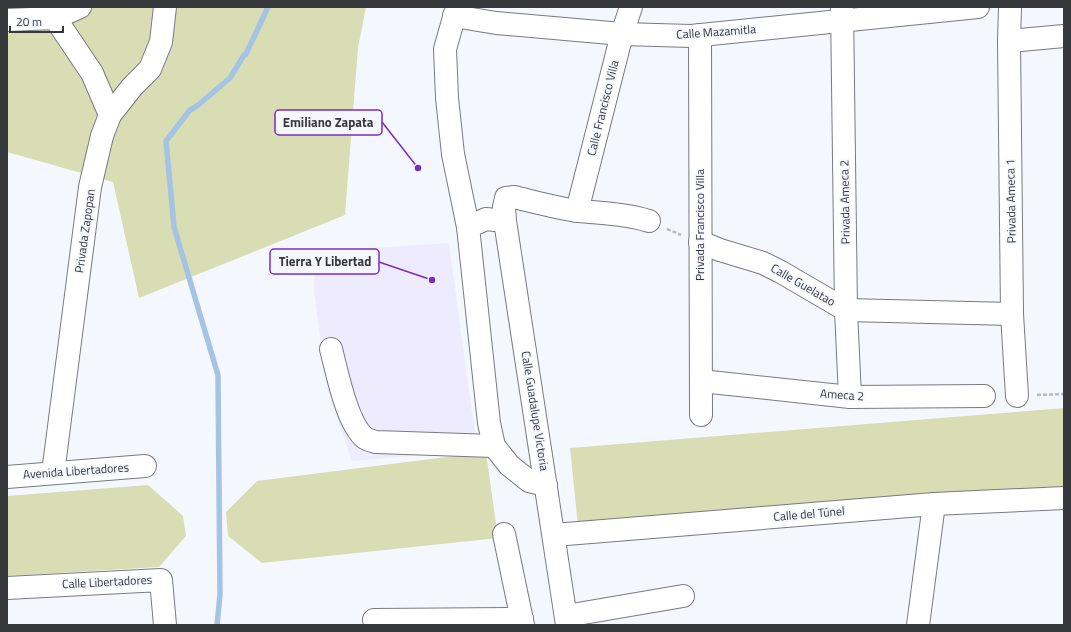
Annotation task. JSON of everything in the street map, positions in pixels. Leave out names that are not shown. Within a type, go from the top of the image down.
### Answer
[{"type":"street","points":[[7,20],[55,18],[80,7]]},
{"type":"street","name":"Privada Zapopan","points":[[53,473],[90,187],[102,136],[110,115],[132,87],[150,69],[161,42],[165,7]]},
{"type":"street","name":"Calle Francisco Villa","points":[[577,210],[622,34],[631,7]]},
{"type":"street","name":"Calle Mazamitla","points":[[456,12],[496,23],[622,34],[691,36],[842,14],[978,7]]},
{"type":"street","name":"Privada Ameca 1","points":[[1010,7],[1009,41],[1012,314],[1018,396]]},
{"type":"street","points":[[456,12],[445,49],[447,98],[453,154],[468,227],[489,423],[494,446],[509,465],[529,482],[546,485]]},
{"type":"street","name":"Privada Ameca 2","points":[[842,14],[846,310],[850,397]]},
{"type":"street","points":[[55,18],[92,73],[110,115]]},
{"type":"street","name":"Privada Francisco Villa","points":[[700,35],[701,415]]},
{"type":"street","points":[[1009,41],[1064,36]]},
{"type":"street","name":"Calle Guadalupe Victoria","points":[[567,620],[504,207],[506,198],[514,197],[577,210]]},
{"type":"street","points":[[577,210],[606,212],[649,221]]},
{"type":"street","points":[[468,227],[486,219],[505,221]]},
{"type":"street","name":"Calle Guelatao","points":[[700,242],[720,250],[763,263],[846,310],[1012,314]]},
{"type":"street","points":[[331,349],[349,414],[356,430],[366,439],[376,442],[494,446]]},
{"type":"street","name":"Ameca 2","points":[[700,381],[850,397],[984,396]]},
{"type":"street","name":"Avenida Libertadores","points":[[7,477],[145,466]]},
{"type":"street","name":"Calle del Túnel","points":[[554,535],[934,504],[1064,498]]},
{"type":"street","points":[[918,625],[934,504]]},
{"type":"street","points":[[374,620],[523,622],[504,534]]},
{"type":"street","name":"Calle Libertadores","points":[[7,588],[160,580],[165,625]]},
{"type":"street","points":[[567,620],[683,596]]},
{"type":"path","points":[[649,221],[700,242]]},
{"type":"path","points":[[1018,396],[1064,394]]},
{"type":"shaded area","points":[[449,243],[477,450],[352,461],[327,388],[314,291],[316,252]]},
{"type":"green space","points":[[7,7],[366,7],[358,48],[345,215],[139,298],[113,182],[7,152]]},
{"type":"green space","points":[[1064,408],[1064,489],[578,526],[570,448]]},
{"type":"green space","points":[[486,452],[498,538],[262,563],[228,536],[226,512],[257,481]]},
{"type":"green space","points":[[148,485],[183,516],[186,536],[159,567],[7,576],[7,496]]},
{"type":"waterway","points":[[217,625],[220,595],[218,375],[174,227],[166,141],[190,110],[197,106],[230,78],[246,54],[268,7]]},
{"type":"place","name":"Emiliano Zapata","points":[[418,168]]},
{"type":"place","name":"Tierra Y Libertad","points":[[432,280]]}]
